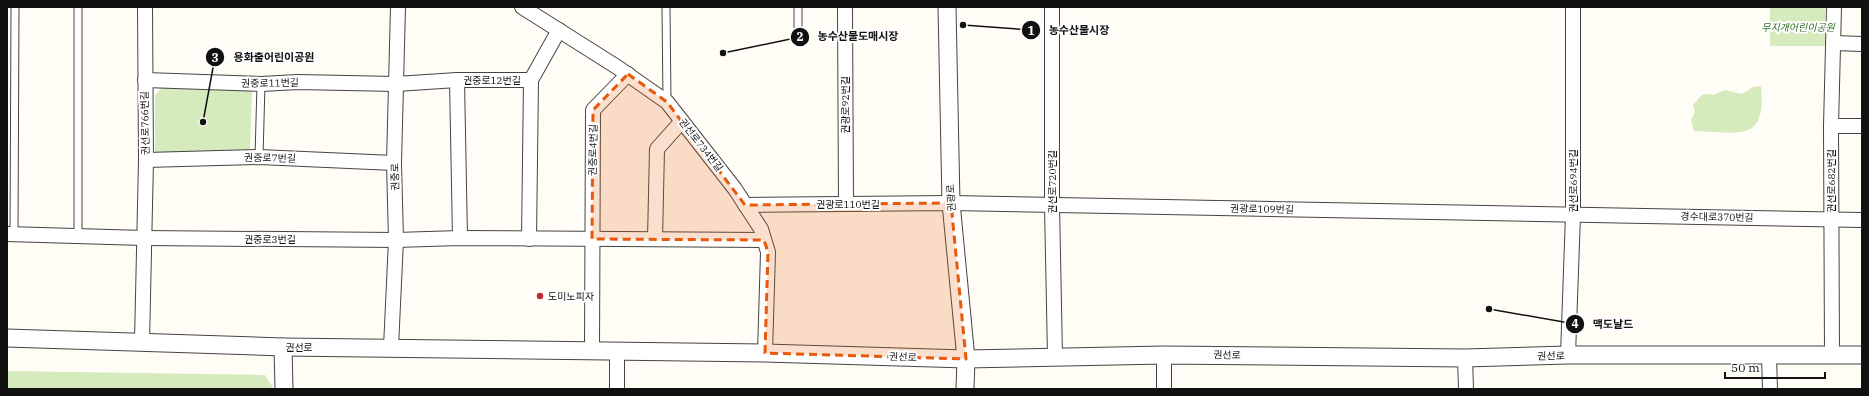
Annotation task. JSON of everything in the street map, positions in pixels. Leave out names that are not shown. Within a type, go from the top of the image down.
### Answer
[{"type":"street","name":"권선로766번길","points":[[142,342],[146,160],[145,7]]},
{"type":"street","name":"권중로","points":[[391,347],[396,240],[394,163],[398,7]]},
{"type":"street","name":"권선로734번길","points":[[522,7],[628,74],[667,102],[762,229],[768,252],[765,353]]},
{"type":"street","name":"권광로92번길","points":[[845,7],[846,204]]},
{"type":"street","name":"권광로","points":[[947,7],[951,203],[966,359],[965,389]]},
{"type":"street","name":"권선로720번길","points":[[1052,7],[1052,205],[1055,356]]},
{"type":"street","name":"권선로694번길","points":[[1568,355],[1573,215],[1574,7]]},
{"type":"street","name":"권선로682번길","points":[[1832,355],[1831,126],[1834,7]]},
{"type":"street","name":"권중로12번길","points":[[396,84],[457,80],[531,80],[559,30]]},
{"type":"street","points":[[1834,43],[1862,44]]},
{"type":"street","name":"권중로4번길","points":[[592,239],[593,110],[628,74]]},
{"type":"street","name":"권중로11번길","points":[[145,80],[261,84],[298,82],[396,84]]},
{"type":"street","points":[[457,80],[460,238]]},
{"type":"street","points":[[529,238],[531,80]]},
{"type":"street","points":[[656,239],[657,149],[682,121]]},
{"type":"street","points":[[1831,126],[1862,126]]},
{"type":"street","name":"권중로7번길","points":[[146,160],[260,157],[394,163]]},
{"type":"street","name":"권광로110번길","points":[[745,205],[951,203]]},
{"type":"street","name":"권광로109번길","points":[[951,203],[1573,215]]},
{"type":"street","name":"경수대로370번길","points":[[1573,215],[1862,220]]},
{"type":"street","points":[[10,234],[144,238]]},
{"type":"street","name":"권중로3번길","points":[[144,238],[396,240]]},
{"type":"street","points":[[396,240],[460,238],[764,240]]},
{"type":"street","points":[[592,239],[592,350]]},
{"type":"street","name":"권선로","points":[[7,338],[283,347],[391,347],[765,353],[966,359],[1055,356],[1164,355],[1465,358],[1568,355],[1862,355]]},
{"type":"street","points":[[283,347],[284,389]]},
{"type":"street","points":[[617,351],[617,389]]},
{"type":"street","points":[[1164,355],[1164,389]]},
{"type":"street","points":[[1769,356],[1770,389]]},
{"type":"street","points":[[1465,358],[1466,389]]},
{"type":"lane","points":[[10,234],[15,7]]},
{"type":"lane","points":[[78,7],[78,236]]},
{"type":"lane","points":[[666,7],[667,102]]},
{"type":"lane","points":[[798,7],[798,26]]},
{"type":"lane","points":[[260,157],[261,84]]},
{"type":"highlighted area","points":[[628,74],[667,102],[745,205],[951,203],[966,359],[765,353],[768,252],[764,240],[592,239],[593,110]]},
{"type":"green space","name":"무지개어린이공원","points":[[1770,7],[1825,7],[1825,46],[1770,46]]},
{"type":"green space","points":[[164,86],[247,88],[252,93],[250,148],[242,154],[160,155],[155,151],[155,95]]},
{"type":"green space","points":[[1761,86],[1762,105],[1759,118],[1754,126],[1746,131],[1724,133],[1694,131],[1691,120],[1695,112],[1693,105],[1703,94],[1713,95],[1725,90],[1742,94],[1753,87]]},
{"type":"green space","points":[[7,371],[265,375],[274,389],[7,389]]},
{"type":"place","name":"농수산물시장","points":[[963,25]]},
{"type":"place","name":"농수산물도매시장","points":[[723,53]]},
{"type":"place","name":"용화출어린이공원","points":[[203,122]]},
{"type":"place","name":"도미노피자","points":[[540,296]]},
{"type":"place","name":"맥도날드","points":[[1489,309]]}]
